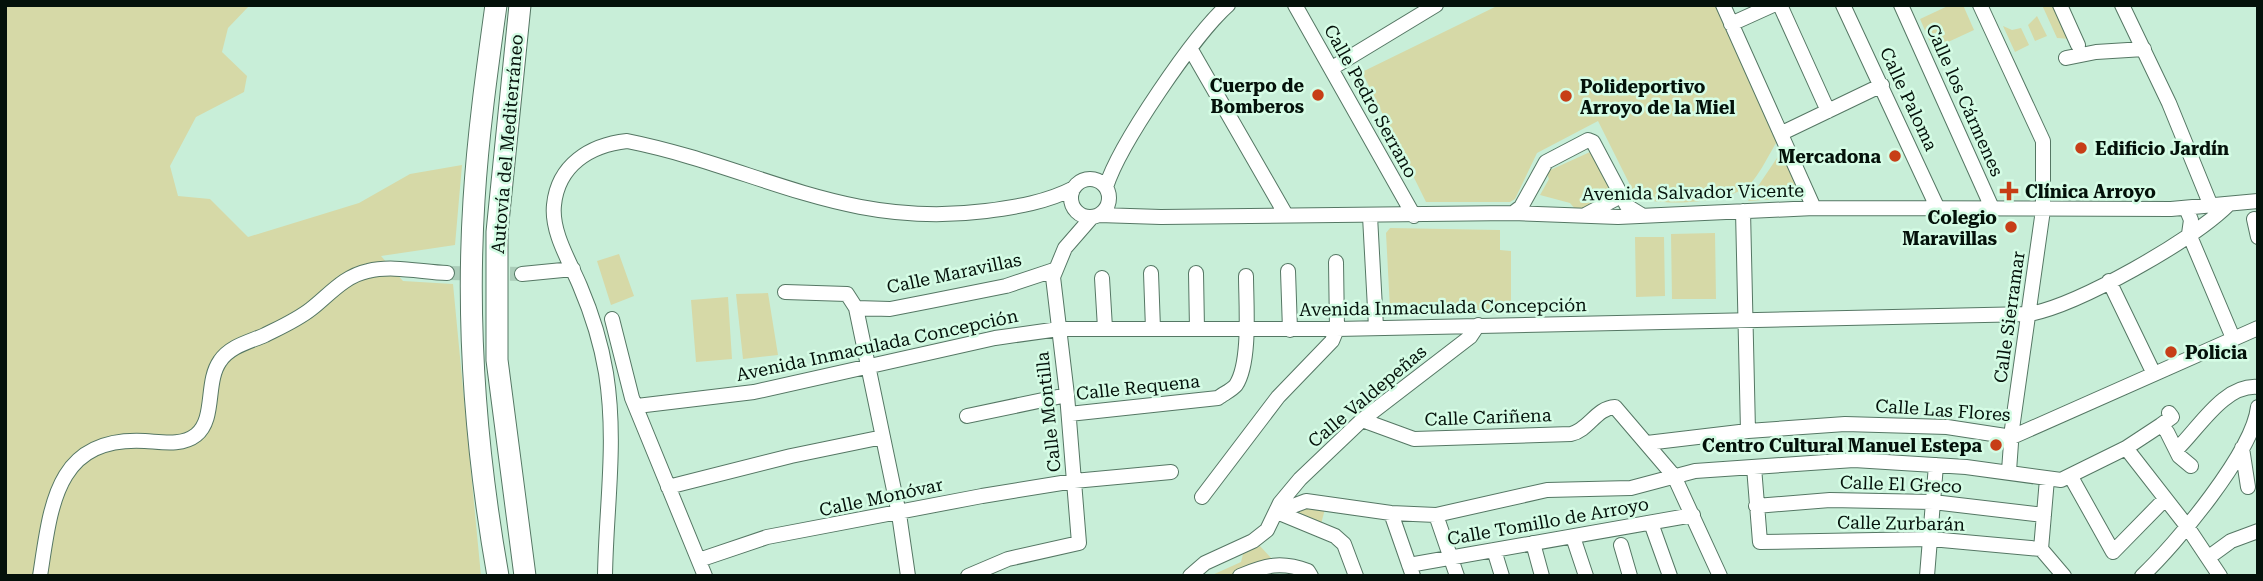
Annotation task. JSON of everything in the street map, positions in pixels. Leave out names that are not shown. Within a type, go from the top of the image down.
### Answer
[{"type":"highway","name":"Autovía del Mediterráneo","points":[[496,5],[479,139],[471,295],[481,469],[498,576]]},
{"type":"highway","name":"Autovía del Mediterráneo","points":[[520,5],[501,171],[497,360],[525,576]]},
{"type":"street","points":[[1070,240],[1106,208],[1103,188],[1114,165],[1190,48],[1228,5]]},
{"type":"street","name":"Calle Pedro Serrano","points":[[1295,5],[1414,216]]},
{"type":"street","points":[[1332,68],[1436,5]]},
{"type":"street","points":[[1723,5],[1814,208]]},
{"type":"street","points":[[1731,24],[1773,5]]},
{"type":"street","points":[[1780,5],[1828,111]]},
{"type":"street","name":"Calle Paloma","points":[[1843,5],[1938,209]]},
{"type":"street","name":"Calle los Cármenes","points":[[1901,5],[1993,210]]},
{"type":"street","name":"Calle Sierramar","points":[[1980,5],[2043,141],[2043,211],[2009,471]]},
{"type":"street","points":[[2060,5],[2078,45]]},
{"type":"street","points":[[2122,5],[2144,49],[2211,206]]},
{"type":"street","points":[[1190,48],[1286,215]]},
{"type":"street","points":[[2066,58],[2096,52],[2144,49]]},
{"type":"street","points":[[1782,133],[1882,85]]},
{"type":"street","points":[[1513,213],[1521,207],[1546,162],[1588,140],[1593,142],[1630,209],[1640,214]]},
{"type":"street","points":[[605,576],[606,530],[613,460],[606,374],[597,334],[554,220],[555,197],[571,166],[579,157],[606,144],[639,143],[797,192],[867,210],[940,215],[1050,199],[1074,188],[1082,181],[1103,188],[1116,208],[1129,215]]},
{"type":"street","points":[[1054,270],[1070,240],[1076,210],[1072,199],[1074,188]]},
{"type":"street","points":[[1582,215],[1621,196]]},
{"type":"street","name":"Avenida Salvador Vicente","points":[[1095,216],[1414,216],[1513,213],[1582,215],[1814,208],[2043,211],[2186,208],[2258,201]]},
{"type":"street","points":[[1026,204],[1076,210],[1095,216]]},
{"type":"street","name":"Avenida Inmaculada Concepción","points":[[634,402],[754,392],[995,338],[1059,329],[1290,330],[2030,314],[2073,302],[2214,219],[2228,205]]},
{"type":"street","points":[[2186,208],[2192,220],[2189,234],[2233,338]]},
{"type":"street","points":[[1743,211],[1748,431]]},
{"type":"street","points":[[1370,216],[1376,327]]},
{"type":"street","points":[[2255,219],[2258,237]]},
{"type":"street","points":[[1202,497],[1278,397],[1332,341],[1337,329],[1336,262]]},
{"type":"street","points":[[40,576],[48,522],[60,486],[70,469],[88,452],[109,442],[189,440],[200,432],[207,415],[211,376],[221,359],[236,346],[297,318],[357,274],[379,269],[447,273]]},
{"type":"street","points":[[522,274],[573,269]]},
{"type":"street","name":"Calle Maravillas","points":[[785,292],[847,294],[856,308],[890,309],[1006,286],[1054,270]]},
{"type":"street","name":"Calle Montilla","points":[[968,576],[1008,559],[1079,543],[1054,270]]},
{"type":"street","points":[[1288,271],[1290,330]]},
{"type":"street","points":[[1151,273],[1153,329]]},
{"type":"street","points":[[1196,273],[1197,329]]},
{"type":"street","name":"Calle Requena","points":[[1069,414],[1218,398],[1236,385],[1246,330],[1246,276]]},
{"type":"street","points":[[1102,278],[1105,328]]},
{"type":"street","points":[[2109,281],[2154,374]]},
{"type":"street","points":[[856,308],[900,514],[908,576]]},
{"type":"street","points":[[611,320],[634,402],[705,576]]},
{"type":"street","name":"Calle Valdepeñas","points":[[1189,576],[1205,563],[1253,541],[1267,530],[1278,512],[1280,503],[1300,479],[1362,419],[1470,337],[1478,325]]},
{"type":"street","name":"Calle Las Flores","points":[[1647,443],[1748,431],[1844,424],[1947,427],[2012,437],[2258,328]]},
{"type":"street","points":[[2177,449],[2234,392],[2247,386],[2258,387]]},
{"type":"street","points":[[967,416],[1067,395]]},
{"type":"street","points":[[2248,487],[2249,441],[2258,407]]},
{"type":"street","name":"Calle Cariñena","points":[[1362,419],[1414,439],[1571,434],[1581,432],[1609,408],[1619,411],[1647,443]]},
{"type":"street","points":[[1278,512],[1306,501],[1391,513],[1436,516],[1547,490],[1631,488],[1695,471],[1854,460],[2009,471],[2062,480],[2165,425],[2179,456],[2191,466]]},
{"type":"street","points":[[668,487],[791,456],[883,437]]},
{"type":"street","points":[[2146,575],[2206,502],[2249,441]]},
{"type":"street","points":[[1647,443],[1674,476],[1720,576]]},
{"type":"street","points":[[2126,448],[2186,525],[2220,576]]},
{"type":"street","points":[[1927,576],[1936,465]]},
{"type":"street","points":[[1754,467],[1756,506]]},
{"type":"street","name":"Calle Monóvar","points":[[699,560],[767,537],[1074,481],[1171,472]]},
{"type":"street","points":[[2071,477],[2110,551],[2165,499]]},
{"type":"street","points":[[2048,479],[2041,550],[2064,576]]},
{"type":"street","name":"Calle El Greco","points":[[1756,506],[1830,500],[1933,502],[2044,515]]},
{"type":"street","name":"Calle Zurbarán","points":[[1756,506],[1760,542],[1931,539],[2041,550]]},
{"type":"street","points":[[1278,512],[1335,536],[1344,544],[1356,576]]},
{"type":"street","points":[[1391,513],[1411,571]]},
{"type":"street","name":"Calle Tomillo de Arroyo","points":[[1411,571],[1451,558],[1693,514]]},
{"type":"street","points":[[1436,516],[1457,576]]},
{"type":"street","points":[[1651,523],[1670,576]]},
{"type":"street","points":[[2208,556],[2231,541],[2258,531]]},
{"type":"street","points":[[1573,537],[1586,576]]},
{"type":"street","points":[[1533,543],[1542,576]]},
{"type":"street","points":[[1621,545],[1630,576]]},
{"type":"street","points":[[1494,550],[1502,576]]},
{"type":"street","points":[[1240,576],[1288,564],[1308,571],[1311,576]]},
{"type":"green space","points":[[5,5],[250,5],[228,28],[222,52],[247,76],[244,92],[196,117],[170,166],[178,196],[210,199],[248,237],[359,203],[410,174],[462,165],[455,245],[381,256],[403,281],[453,284],[481,576],[5,576]]},
{"type":"green space","name":"Polideportivo Arroyo de la Miel","points":[[1499,5],[1715,5],[1778,140],[1756,177],[1743,189],[1696,202],[1662,202],[1636,197],[1598,121],[1537,153],[1515,199],[1510,202],[1426,202],[1362,72]]},
{"type":"green space","points":[[1950,5],[1963,5],[1974,30],[1933,49],[1920,19]]},
{"type":"green space","points":[[2042,5],[2056,5],[2071,39],[2057,38]]},
{"type":"green space","points":[[2037,16],[2047,36],[2035,41],[2028,25]]},
{"type":"green space","points":[[2003,26],[2012,30],[2021,28],[2029,45],[2015,52]]},
{"type":"green space","points":[[1783,149],[1803,197],[1748,201]]},
{"type":"green space","points":[[1590,152],[1612,194],[1586,210],[1576,210],[1570,203],[1540,195],[1549,179],[1546,172]]},
{"type":"green space","points":[[1390,228],[1500,230],[1500,250],[1511,251],[1511,306],[1495,306],[1489,310],[1390,309],[1386,233]]},
{"type":"green space","points":[[1715,233],[1716,299],[1672,299],[1671,234]]},
{"type":"green space","points":[[1635,237],[1664,237],[1665,296],[1636,297]]},
{"type":"green space","points":[[619,254],[634,296],[611,305],[597,261]]},
{"type":"green space","points":[[768,293],[778,355],[743,359],[736,294]]},
{"type":"green space","points":[[728,297],[732,359],[696,362],[691,300]]},
{"type":"green space","points":[[1303,506],[1325,509],[1321,524],[1294,514],[1293,511]]},
{"type":"green space","points":[[1260,546],[1271,558],[1230,576],[1210,576],[1241,562],[1243,554]]},
{"type":"tunnel","points":[[447,273],[522,274]]},
{"type":"place","name":"Cuerpo de Bomberos","points":[[1318,95]]},
{"type":"place","name":"Polideportivo Arroyo de la Miel","points":[[1566,96]]},
{"type":"place","name":"Edificio Jardín","points":[[2081,148]]},
{"type":"place","name":"Mercadona","points":[[1895,156]]},
{"type":"place","name":"Clínica Arroyo","points":[[2009,191]]},
{"type":"place","name":"Colegio Maravillas","points":[[2011,227]]},
{"type":"place","name":"Policia","points":[[2171,352]]},
{"type":"place","name":"Centro Cultural Manuel Estepa","points":[[1996,445]]}]
